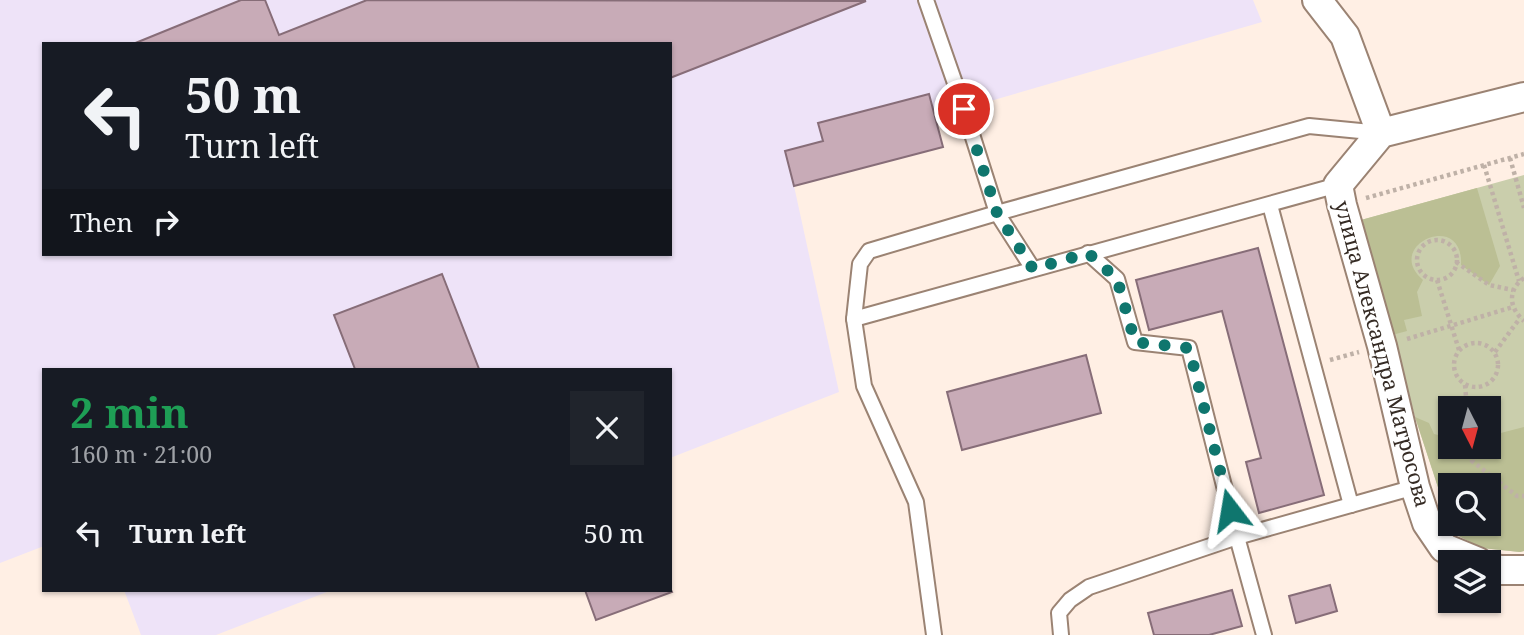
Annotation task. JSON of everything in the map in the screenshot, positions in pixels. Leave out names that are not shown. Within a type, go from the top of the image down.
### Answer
[{"type":"street","points":[[1317,0],[1345,36],[1381,133],[1524,97]]},
{"type":"street","name":"улица Александра Матросова","points":[[1381,133],[1340,195],[1382,346],[1415,487],[1427,523],[1444,548],[1449,550]]},
{"type":"street","points":[[1501,570],[1524,570]]},
{"type":"lane","points":[[926,0],[997,213],[1033,269]]},
{"type":"lane","points":[[933,635],[916,502],[864,386],[854,319],[860,264],[869,251],[1309,126],[1381,133]]},
{"type":"lane","points":[[854,319],[1270,205],[1340,195]]},
{"type":"lane","points":[[1270,205],[1351,505]]},
{"type":"lane","points":[[1088,253],[1117,279],[1135,342],[1189,348],[1264,635]]},
{"type":"lane","points":[[1061,635],[1059,613],[1070,600],[1089,587],[1237,537],[1415,487]]},
{"type":"path","points":[[1340,195],[1524,154]]},
{"type":"path","points":[[1510,158],[1524,208]]},
{"type":"path","points":[[1484,165],[1522,279],[1513,290],[1512,296],[1513,307],[1522,319],[1494,352]]},
{"type":"path","points":[[1436,240],[1453,249],[1456,262],[1448,276],[1437,280],[1430,279],[1420,270],[1417,257],[1423,245],[1436,240]]},
{"type":"path","points":[[1456,262],[1489,285],[1513,290]]},
{"type":"path","points":[[1437,280],[1459,350]]},
{"type":"path","points":[[1398,342],[1513,307]]},
{"type":"path","points":[[1477,343],[1494,352],[1498,372],[1493,380],[1485,386],[1475,388],[1457,379],[1454,359],[1459,350],[1477,343]]},
{"type":"path","points":[[1312,365],[1369,349]]},
{"type":"path","points":[[1465,385],[1466,396]]},
{"type":"path","points":[[1472,459],[1517,496],[1524,496]]},
{"type":"shaded area","points":[[0,0],[1253,0],[1262,22],[935,117],[943,147],[794,186],[839,392],[672,457],[672,368],[42,368],[42,547],[0,563]]},
{"type":"shaded area","points":[[125,592],[327,592],[216,635],[141,635]]},
{"type":"green space","points":[[1524,175],[1524,551],[1482,548],[1459,536],[1501,536],[1501,473],[1438,473],[1438,487],[1415,417],[1361,220]]},
{"type":"green space","points":[[1477,188],[1500,266],[1489,285],[1461,265],[1459,248],[1451,239],[1439,236],[1428,238],[1418,245],[1412,255],[1413,267],[1423,280],[1417,292],[1422,316],[1404,320],[1407,331],[1392,335],[1361,220]]},
{"type":"green space","points":[[1415,417],[1429,423],[1434,434],[1438,435],[1438,459],[1501,459],[1502,433],[1524,427],[1524,551],[1482,548],[1459,536],[1501,536],[1501,473],[1438,473],[1438,487]]},
{"type":"building","points":[[241,0],[265,0],[279,35],[367,0],[866,1],[672,77],[672,42],[138,42]]},
{"type":"building","points":[[929,94],[943,147],[794,186],[785,151],[823,141],[818,123]]},
{"type":"building","points":[[1258,248],[1324,495],[1259,513],[1246,462],[1261,458],[1222,311],[1149,330],[1136,280]]},
{"type":"building","points":[[442,274],[479,368],[355,368],[334,315]]},
{"type":"building","points":[[1086,355],[1101,413],[962,450],[947,392]]},
{"type":"building","points":[[1330,585],[1337,611],[1296,623],[1289,596]]},
{"type":"building","points":[[1232,590],[1242,626],[1209,635],[1154,635],[1148,613]]},
{"type":"building","points":[[586,592],[672,592],[596,620]]},
{"type":"route","points":[[964,109],[997,213],[1033,269],[1088,253],[1117,279],[1135,342],[1189,348],[1230,510]]}]
